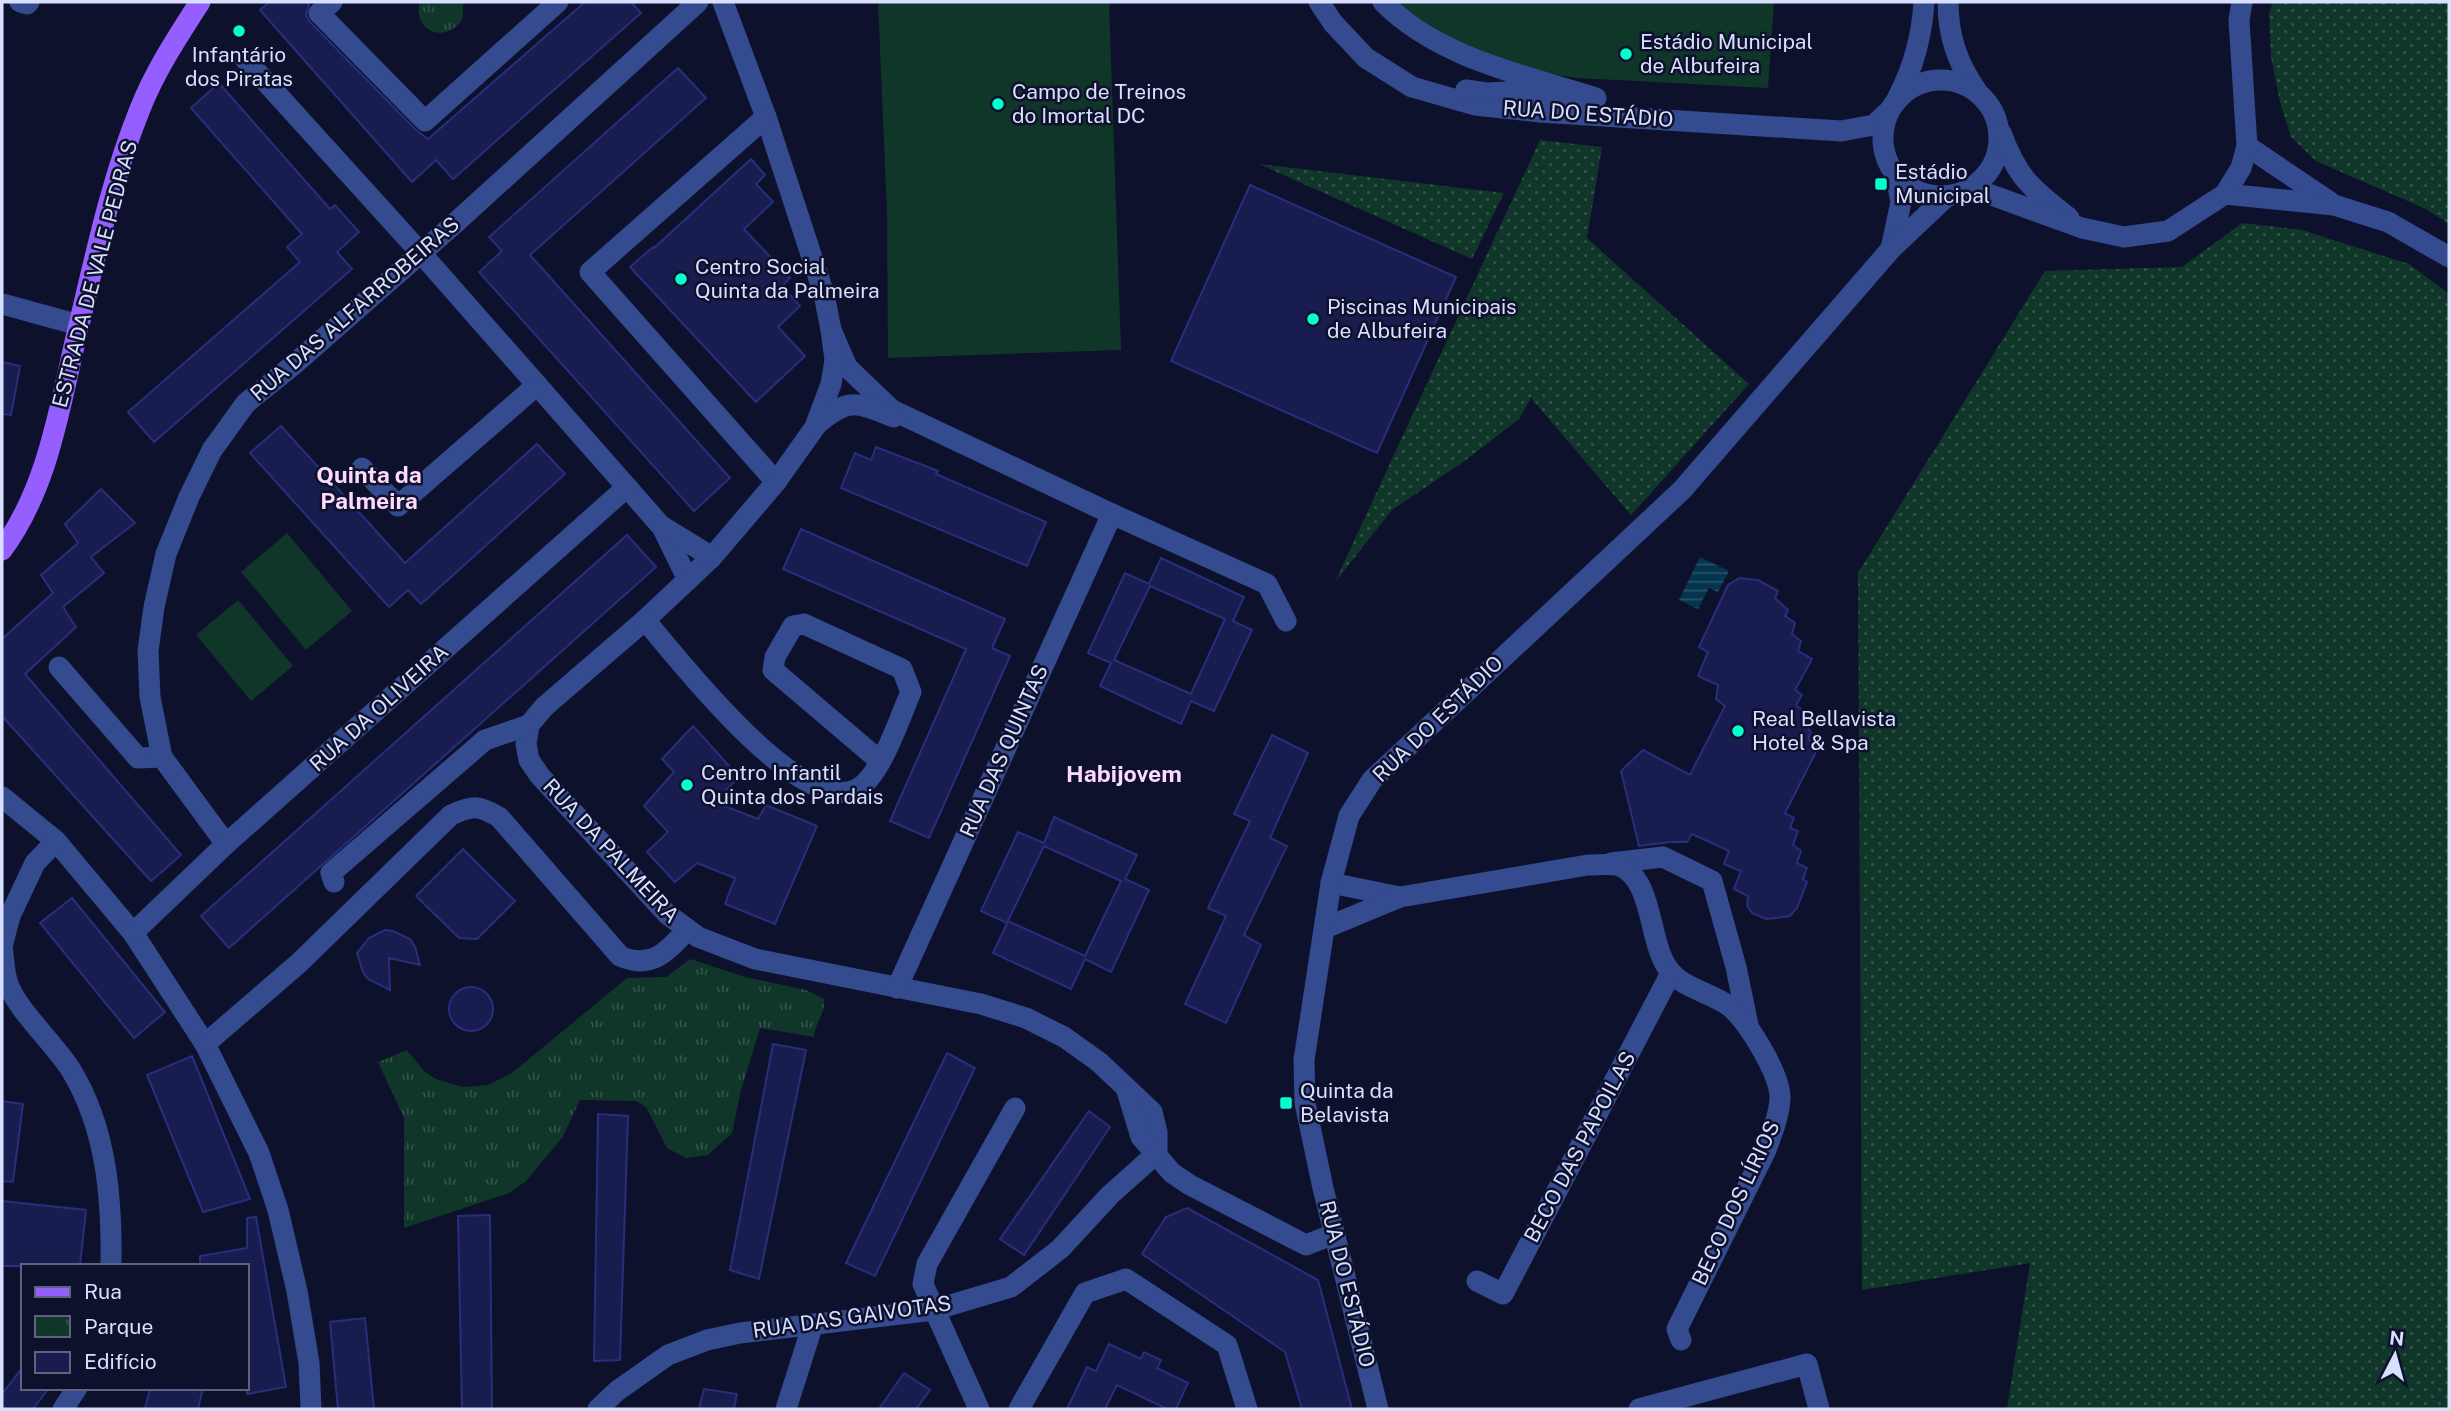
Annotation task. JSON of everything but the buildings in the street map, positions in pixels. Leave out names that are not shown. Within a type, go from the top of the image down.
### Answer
[{"type":"main road","name":"ESTRADA DE VALE PEDRAS","points":[[2,550],[35,494],[53,436],[122,158],[140,107],[169,50],[200,2]]},
{"type":"street","points":[[20,2],[29,2]]},
{"type":"street","points":[[332,2],[319,13],[425,121],[558,2]]},
{"type":"street","name":"RUA DAS ALFARROBEIRAS","points":[[226,844],[162,757],[150,697],[148,651],[154,607],[166,554],[212,450],[246,403],[453,225],[698,2]]},
{"type":"street","points":[[723,2],[766,117],[824,295],[835,360],[831,384],[815,427]]},
{"type":"street","name":"RUA DO ESTÁDIO","points":[[1319,2],[1333,23],[1366,58],[1412,87],[1475,105],[1540,112],[1842,131],[1874,125],[1906,90],[1932,79],[1951,80],[1980,94]]},
{"type":"street","points":[[1334,2],[1342,15],[1367,41],[1395,62],[1427,80],[1468,91],[1527,91],[1596,98],[1455,50],[1422,34],[1384,2]]},
{"type":"street","points":[[1892,106],[1910,74],[1918,47],[1924,2]]},
{"type":"street","points":[[1948,2],[1954,50],[1962,69],[1990,105],[2012,163],[2031,188],[2081,228]]},
{"type":"street","points":[[1968,190],[1986,193],[2081,228],[2124,237],[2168,231],[2225,194],[2241,168],[2247,146],[2239,20],[2242,2]]},
{"type":"street","points":[[245,59],[420,252],[662,527],[688,580]]},
{"type":"street","name":"RUA DO ESTÁDIO","points":[[1891,249],[1901,202],[1896,176],[1883,150],[1883,124],[1892,106]]},
{"type":"street","points":[[766,117],[590,272],[776,482]]},
{"type":"street","name":"RUA DO ESTÁDIO","points":[[1896,176],[1906,186],[1926,195],[1947,196],[1968,190],[1985,177],[1996,159],[1999,128]]},
{"type":"street","points":[[2247,146],[2334,205]]},
{"type":"street","points":[[2225,194],[2334,205],[2388,222],[2449,257]]},
{"type":"street","name":"RUA DO ESTÁDIO","points":[[1378,1409],[1334,1234],[1305,1103],[1304,1060],[1331,883],[1349,816],[1372,780],[1682,490],[1891,249],[1947,196]]},
{"type":"street","points":[[2,304],[79,325]]},
{"type":"street","points":[[831,330],[847,367],[892,410],[932,431],[1267,584],[1286,621]]},
{"type":"street","points":[[362,468],[398,506],[537,385]]},
{"type":"street","points":[[334,882],[331,873],[485,740],[530,725],[544,707],[688,580],[712,557],[776,482],[815,427],[834,410],[850,403],[932,431]]},
{"type":"street","name":"RUA DA OLIVEIRA","points":[[133,933],[226,844],[627,487]]},
{"type":"street","name":"RUA DAS QUINTAS","points":[[897,988],[1112,514]]},
{"type":"street","points":[[662,527],[712,557]]},
{"type":"street","points":[[645,620],[683,666],[754,742],[797,777],[833,793],[856,790],[869,779],[880,761],[911,692],[902,669],[804,624],[793,626],[775,657],[772,670],[880,761]]},
{"type":"street","points":[[59,667],[138,758],[162,757]]},
{"type":"street","name":"RUA DA PALMEIRA","points":[[530,725],[526,744],[529,760],[540,776],[667,914],[687,930],[725,950],[755,959],[981,1004],[1026,1018],[1064,1037],[1099,1062],[1125,1086],[1141,1137],[1172,1173],[1306,1245],[1334,1234]]},
{"type":"street","points":[[2,797],[56,841],[133,933],[205,1044],[259,1153],[278,1210],[297,1290],[309,1363],[311,1409]]},
{"type":"street","points":[[205,1044],[299,963],[451,815],[468,807],[483,808],[499,817],[620,956],[635,962],[652,959],[668,951],[687,930]]},
{"type":"street","points":[[56,841],[36,863],[10,916],[2,947],[8,984],[28,1015],[71,1070],[100,1137],[109,1191],[111,1264]]},
{"type":"street","points":[[1325,928],[1400,897],[1588,865],[1663,857],[1712,881],[1736,967],[1748,1027]]},
{"type":"street","points":[[1588,865],[1618,865],[1633,873],[1643,895],[1661,958],[1671,973],[1729,1006],[1748,1027]]},
{"type":"street","points":[[1331,883],[1400,897]]},
{"type":"street","name":"BECO DAS PAPOILAS","points":[[1477,1280],[1503,1294],[1671,973]]},
{"type":"street","name":"BECO DOS LÍRIOS","points":[[1681,1340],[1676,1329],[1766,1150],[1776,1123],[1780,1096],[1776,1077],[1748,1027]]},
{"type":"street","points":[[979,1409],[923,1284],[927,1264],[1015,1108]]},
{"type":"street","name":"RUA DAS GAIVOTAS","points":[[598,1409],[617,1391],[668,1355],[707,1340],[740,1333],[934,1310],[1012,1287],[1060,1249],[1110,1195],[1157,1153]]},
{"type":"street","points":[[1019,1409],[1085,1293],[1126,1279],[1227,1345],[1247,1409]]},
{"type":"street","points":[[786,1409],[813,1324]]},
{"type":"street","points":[[1639,1409],[1807,1364],[1819,1409]]},
{"type":"street","points":[[64,1409],[76,1390]]},
{"type":"green space","points":[[420,2],[463,2],[463,18],[448,31],[432,31],[421,21]]},
{"type":"green space","points":[[878,2],[1109,2],[1121,350],[888,358],[887,213]]},
{"type":"green space","name":"Estádio Municipal de Albufeira","points":[[1393,2],[1774,2],[1768,88],[1578,78],[1538,72],[1458,43]]},
{"type":"green space","points":[[2273,2],[2449,2],[2449,224],[2426,209],[2316,161],[2291,137],[2280,102],[2271,57],[2269,13]]},
{"type":"green space","points":[[1540,140],[1602,147],[1587,238],[1749,384],[1631,515],[1531,398],[1519,419],[1466,460],[1392,510],[1335,582]]},
{"type":"green space","points":[[1259,164],[1504,193],[1472,259]]},
{"type":"green space","points":[[2242,223],[2302,230],[2409,264],[2449,294],[2449,1409],[2007,1409],[2030,1263],[1862,1290],[1858,573],[2045,271],[2182,267]]},
{"type":"green space","points":[[287,533],[352,611],[306,650],[241,572]]},
{"type":"green space","points":[[238,600],[293,666],[251,701],[196,635]]},
{"type":"green space","points":[[690,959],[745,977],[806,990],[824,999],[814,1037],[760,1028],[741,1090],[732,1133],[708,1155],[686,1158],[667,1148],[646,1107],[636,1101],[580,1100],[562,1138],[526,1181],[509,1193],[404,1228],[404,1118],[378,1062],[407,1050],[425,1072],[436,1079],[462,1087],[488,1085],[512,1073],[627,978],[666,977]]},
{"type":"water","points":[[1700,557],[1729,571],[1718,592],[1709,588],[1698,609],[1679,600]]},
{"type":"place","name":"Infantário dos Piratas","points":[[239,31]]},
{"type":"place","name":"Estádio Municipal de Albufeira","points":[[1626,54]]},
{"type":"place","name":"Campo de Treinos do Imortal DC","points":[[998,104]]},
{"type":"place","name":"Estádio Municipal","points":[[1881,184]]},
{"type":"place","name":"Centro Social Quinta da Palmeira","points":[[681,279]]},
{"type":"place","name":"Piscinas Municipais de Albufeira","points":[[1313,319]]},
{"type":"place","name":"Real Bellavista Hotel & Spa","points":[[1738,731]]},
{"type":"place","name":"Centro Infantil Quinta dos Pardais","points":[[687,785]]},
{"type":"place","name":"Quinta da Belavista","points":[[1286,1103]]},
{"type":"district","name":"Quinta da Palmeira","points":[[369,488]]},
{"type":"district","name":"Habijovem","points":[[1124,774]]}]
